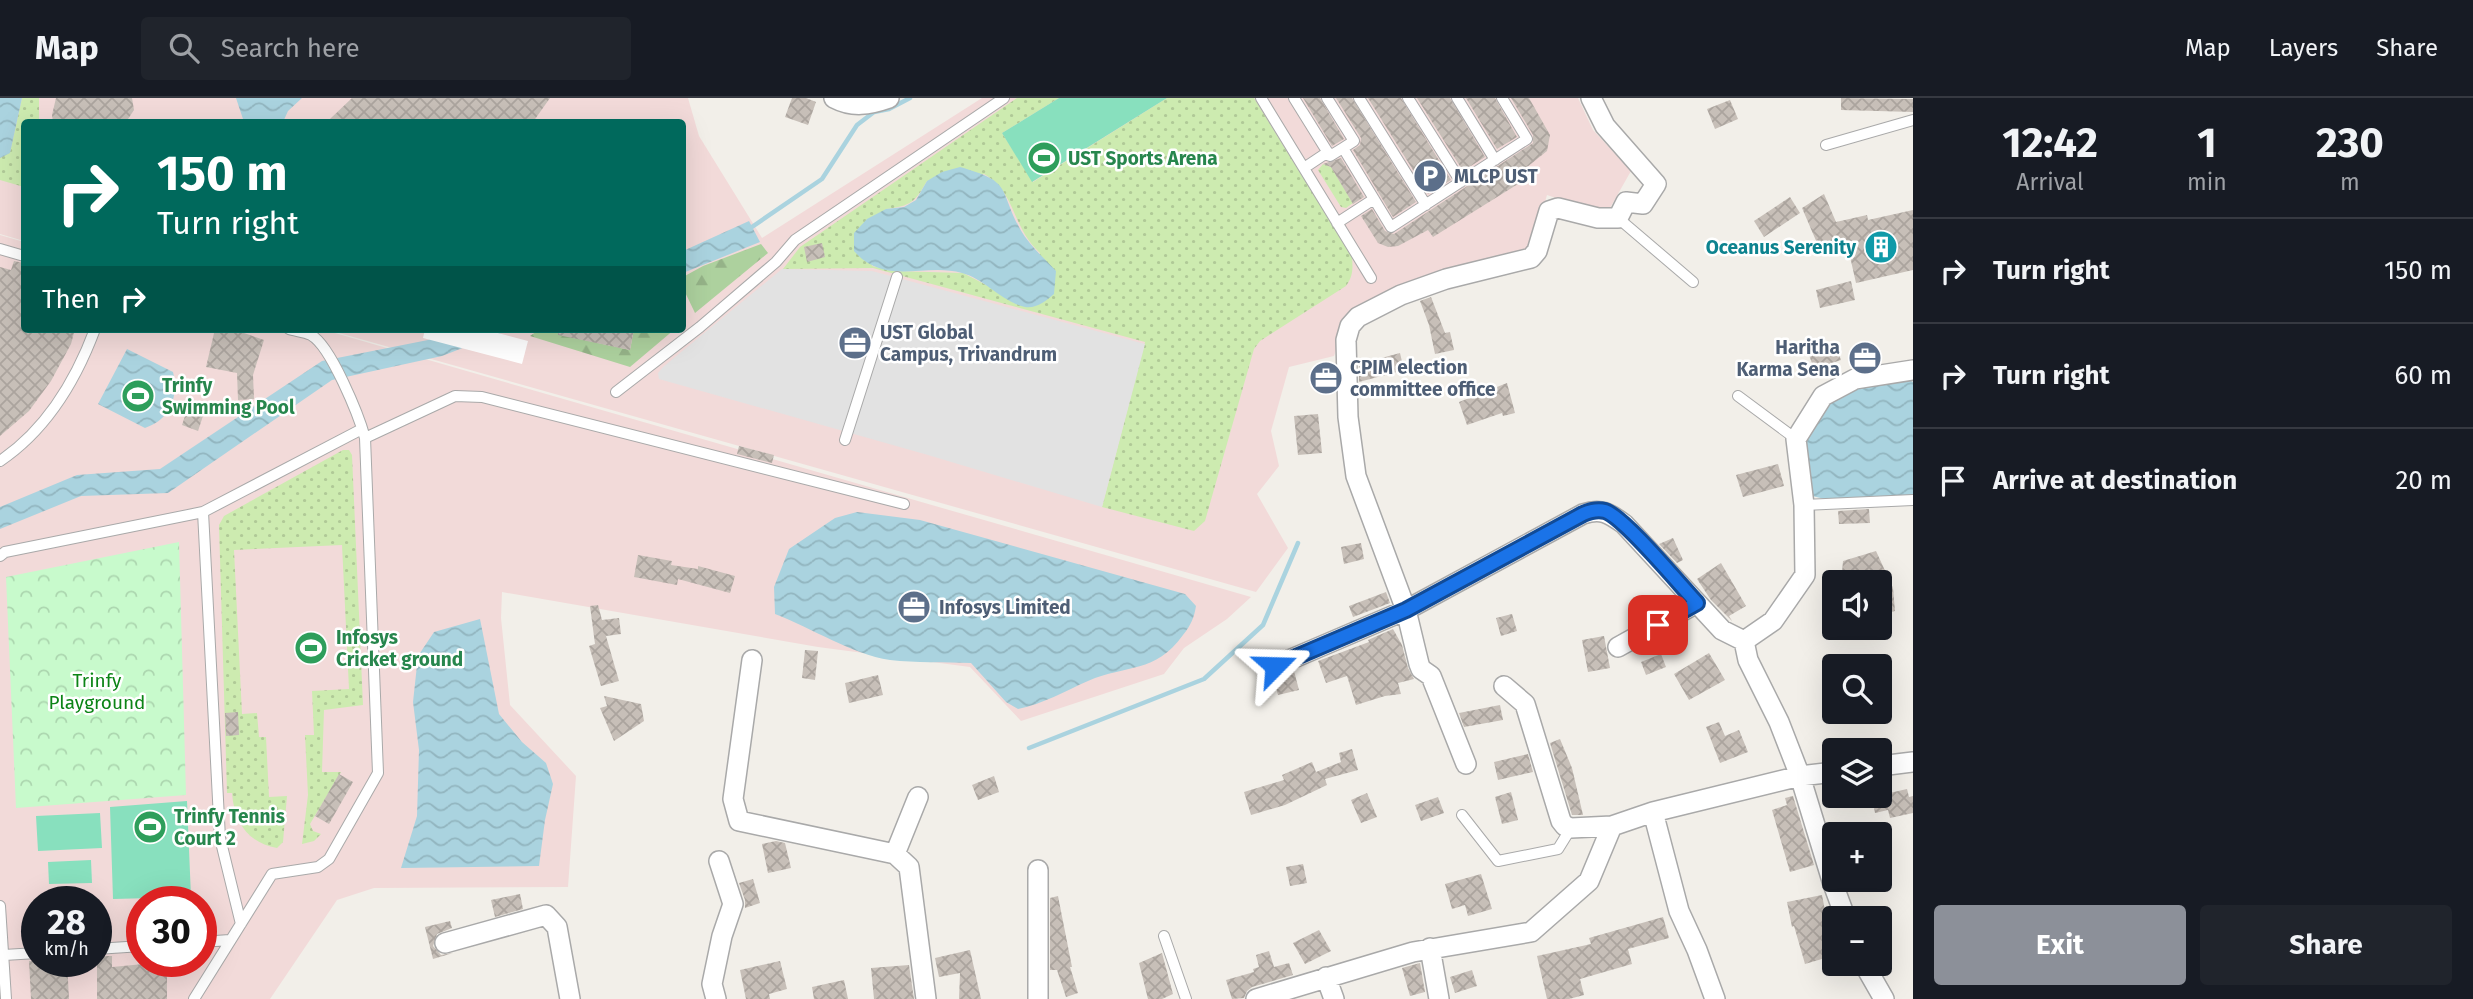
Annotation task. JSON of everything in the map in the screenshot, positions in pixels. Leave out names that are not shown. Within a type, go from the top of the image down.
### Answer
[{"type":"street","points":[[834,98],[848,105],[870,105],[889,98]]},
{"type":"street","points":[[1466,764],[1431,676],[1421,669],[1419,664],[1406,610],[1356,476],[1348,417],[1346,340],[1350,326],[1358,317],[1401,295],[1446,279],[1531,258],[1537,251],[1549,211],[1558,208],[1598,218],[1618,218],[1626,202],[1643,204],[1656,184],[1605,126],[1591,98]]},
{"type":"street","points":[[1744,641],[1773,621],[1805,575],[1804,505],[1796,439],[1822,396],[1855,379],[1913,370]]},
{"type":"street","points":[[1275,666],[1406,610],[1595,510],[1606,511],[1623,524],[1722,631],[1744,641]]},
{"type":"street","points":[[1618,647],[1697,603]]},
{"type":"street","points":[[1744,641],[1748,660],[1779,722],[1800,776],[1841,906]]},
{"type":"street","points":[[752,660],[733,799],[739,821],[895,854],[909,867],[926,999]]},
{"type":"street","points":[[1504,686],[1525,704],[1558,816],[1565,826],[1571,828],[1612,826],[1653,812],[1800,776],[1822,773]]},
{"type":"street","points":[[1892,765],[1913,762]]},
{"type":"street","points":[[895,854],[918,797]]},
{"type":"street","points":[[1653,812],[1679,911],[1697,950],[1714,999]]},
{"type":"street","points":[[1256,999],[1430,948],[1531,932],[1588,881],[1612,826]]},
{"type":"street","points":[[716,999],[712,984],[722,936],[733,904],[719,861]]},
{"type":"street","points":[[1038,870],[1038,999]]},
{"type":"street","points":[[445,943],[546,915],[557,927],[570,999]]},
{"type":"street","points":[[1430,948],[1439,999]]},
{"type":"street","points":[[1871,976],[1884,999]]},
{"type":"street","points":[[1326,977],[1334,999]]},
{"type":"lane","points":[[616,392],[719,311],[776,262],[795,240],[1004,98]]},
{"type":"lane","points":[[1261,98],[1370,278]]},
{"type":"lane","points":[[1294,98],[1330,156],[1354,141],[1327,98]]},
{"type":"lane","points":[[1359,98],[1426,205]]},
{"type":"lane","points":[[1408,98],[1461,182]]},
{"type":"lane","points":[[1457,98],[1495,160]]},
{"type":"lane","points":[[1343,148],[1391,227],[1527,139],[1502,98]]},
{"type":"lane","points":[[1826,145],[1913,120]]},
{"type":"lane","points":[[1304,168],[1328,152]]},
{"type":"lane","points":[[1337,223],[1374,199]]},
{"type":"lane","points":[[1618,218],[1693,282]]},
{"type":"lane","points":[[0,249],[21,255]]},
{"type":"lane","points":[[845,440],[897,277]]},
{"type":"lane","points":[[0,461],[14,451],[50,415],[84,359],[94,333]]},
{"type":"lane","points":[[194,999],[272,874],[318,867],[329,859],[378,773],[364,433],[327,351],[311,335],[304,333]]},
{"type":"lane","points":[[0,556],[5,552],[202,512],[364,433],[455,396],[482,397],[904,504]]},
{"type":"lane","points":[[1738,396],[1796,439]]},
{"type":"lane","points":[[1804,505],[1913,500]]},
{"type":"lane","points":[[202,512],[220,838],[241,924]]},
{"type":"lane","points":[[1462,816],[1498,861],[1558,849],[1571,828]]},
{"type":"lane","points":[[0,906],[6,999]]},
{"type":"lane","points":[[1164,936],[1186,999]]},
{"type":"lane","points":[[217,941],[230,940]]},
{"type":"lane","points":[[4,955],[21,954]]},
{"type":"shaded area","name":"UST Global Campus, Trivandrum","points":[[0,98],[688,98],[699,136],[762,238],[982,98],[1578,98],[1593,130],[1631,171],[1606,215],[1547,195],[1531,250],[1347,318],[1334,356],[1289,367],[1271,431],[1279,466],[1257,494],[1288,548],[1256,592],[339,333],[686,333],[686,119],[21,119],[21,240],[0,234]]},
{"type":"shaded area","name":"Infosys Limited","points":[[0,235],[21,241],[21,333],[335,333],[1251,597],[1227,619],[1184,648],[1164,674],[1021,721],[970,667],[818,647],[502,592],[501,618],[510,705],[576,776],[568,887],[374,888],[337,900],[270,999],[0,999]]},
{"type":"shaded area","points":[[782,269],[872,271],[1145,344],[1102,507],[659,379],[658,373],[663,367]]},
{"type":"green space","points":[[22,98],[39,98],[39,119],[21,119],[21,186],[0,180],[0,158],[10,152]]},
{"type":"green space","points":[[1017,98],[1059,98],[1002,133],[1033,182],[1167,98],[1254,98],[1352,257],[1352,269],[1346,286],[1260,341],[1254,349],[1205,521],[1194,531],[1102,507],[1145,342],[873,268],[783,269],[800,247]],"holes":[[[984,174],[1008,200],[1024,233],[1040,253],[1014,303],[963,273],[894,271],[872,266],[886,209],[911,202],[927,181]]]},
{"type":"green space","name":"UST Sports Arena","points":[[1059,98],[1167,98],[1032,182],[1002,133]]},
{"type":"green space","points":[[1323,164],[1331,167],[1353,203],[1346,208],[1341,207],[1318,170]]},
{"type":"green space","points":[[761,244],[768,253],[695,313],[686,294],[686,275]]},
{"type":"green space","points":[[534,333],[581,333],[580,339],[630,350],[633,333],[670,333],[630,367],[530,336]]},
{"type":"green space","points":[[343,450],[349,450],[352,455],[363,705],[324,710],[322,772],[341,772],[310,824],[313,831],[321,834],[314,841],[302,844],[308,795],[305,735],[314,735],[312,691],[349,689],[342,545],[234,550],[242,714],[257,713],[259,737],[266,737],[269,797],[287,796],[283,842],[277,848],[258,841],[244,830],[236,813],[232,793],[227,793],[219,525],[224,516]]},
{"type":"green space","name":"Trinfy Playground","points":[[179,542],[186,795],[16,808],[6,577]]},
{"type":"green space","points":[[187,801],[191,886],[126,886],[126,899],[113,899],[110,807]]},
{"type":"green space","points":[[100,813],[102,848],[38,851],[36,816]]},
{"type":"green space","points":[[91,860],[92,883],[49,884],[48,862]]},
{"type":"water","points":[[0,98],[22,98],[10,153],[0,158]]},
{"type":"water","points":[[236,98],[302,98],[288,111],[284,119],[243,119]]},
{"type":"water","points":[[960,167],[989,177],[1002,188],[1024,235],[1056,271],[1054,294],[1044,302],[1025,307],[1001,296],[970,276],[948,270],[892,271],[879,268],[866,262],[854,251],[854,233],[867,219],[886,209],[904,207],[916,200],[927,181],[942,172]]},
{"type":"water","points":[[749,221],[760,242],[686,272],[686,250]]},
{"type":"water","points":[[445,333],[501,333],[442,356],[332,380],[168,493],[81,496],[0,529],[0,507],[77,475],[160,469],[322,361],[428,340]]},
{"type":"water","name":"Trinfy Swimming Pool","points":[[127,349],[173,372],[175,390],[171,406],[161,419],[145,428],[98,404]]},
{"type":"water","points":[[1901,376],[1913,382],[1913,498],[1846,504],[1812,496],[1805,438],[1829,400],[1867,380]]},
{"type":"water","points":[[857,512],[920,520],[1185,594],[1196,606],[1192,621],[1172,647],[1151,662],[1102,676],[1045,701],[1018,709],[1006,702],[971,663],[910,662],[875,657],[775,614],[774,587],[789,549],[835,518]]},
{"type":"water","points":[[480,619],[499,714],[522,742],[546,763],[553,784],[539,866],[401,868],[417,816],[419,750],[413,702],[418,656],[434,632]]},
{"type":"pier","points":[[424,333],[498,333],[528,341],[522,364],[423,338]]},
{"type":"building","points":[[56,98],[132,98],[134,110],[128,119],[53,119]]},
{"type":"building","points":[[352,98],[550,98],[535,119],[330,119]]},
{"type":"building","points":[[792,98],[806,98],[816,102],[808,125],[785,117]]},
{"type":"building","points":[[1303,98],[1320,98],[1344,139],[1332,146]]},
{"type":"building","points":[[1336,98],[1352,98],[1416,202],[1393,217],[1353,150],[1360,145],[1361,138]]},
{"type":"building","points":[[1368,98],[1401,98],[1451,180],[1428,194]]},
{"type":"building","points":[[1417,98],[1450,98],[1485,157],[1463,171]]},
{"type":"building","points":[[1466,98],[1495,98],[1517,137],[1497,149]]},
{"type":"building","points":[[1511,98],[1529,98],[1550,135],[1547,151],[1521,172],[1526,179],[1433,237],[1428,230],[1398,246],[1388,247],[1378,243],[1361,216],[1372,209],[1385,231],[1394,234],[1533,143],[1533,135]]},
{"type":"building","points":[[1841,98],[1913,99],[1913,112],[1841,110]]},
{"type":"building","points":[[1730,100],[1738,119],[1715,129],[1707,109]]},
{"type":"building","points":[[1341,158],[1364,197],[1353,204],[1331,167],[1323,164]]},
{"type":"building","name":"Oceanus Serenity","points":[[1824,194],[1836,222],[1867,215],[1868,220],[1913,210],[1913,270],[1856,283],[1846,239],[1820,250],[1802,208]]},
{"type":"building","points":[[1790,197],[1800,213],[1764,237],[1754,221]]},
{"type":"building","points":[[822,243],[825,257],[807,262],[804,247]]},
{"type":"building","points":[[14,261],[21,262],[21,333],[74,333],[51,381],[29,411],[0,436],[0,267],[11,270]]},
{"type":"building","points":[[1851,281],[1855,300],[1820,308],[1816,290]]},
{"type":"building","points":[[1431,297],[1445,333],[1450,332],[1454,350],[1435,354],[1429,325],[1420,301]]},
{"type":"building","points":[[214,333],[244,333],[264,340],[253,375],[254,399],[238,400],[237,373],[206,367]]},
{"type":"building","points":[[558,333],[633,333],[630,350]]},
{"type":"building","points":[[1835,344],[1841,360],[1814,369],[1809,355]]},
{"type":"building","points":[[1400,353],[1404,370],[1359,382],[1359,364]]},
{"type":"building","points":[[1507,383],[1515,413],[1503,416],[1502,413],[1467,425],[1459,402]]},
{"type":"building","points":[[190,401],[206,407],[198,431],[182,425]]},
{"type":"building","points":[[1318,414],[1322,453],[1298,455],[1294,416]]},
{"type":"building","points":[[739,446],[774,455],[772,463],[737,454]]},
{"type":"building","points":[[1778,464],[1784,486],[1743,497],[1736,475]]},
{"type":"building","points":[[1869,509],[1870,523],[1839,524],[1838,511]]},
{"type":"building","points":[[1673,538],[1683,560],[1677,563],[1659,544]]},
{"type":"building","points":[[1361,543],[1364,559],[1344,564],[1341,547]]},
{"type":"building","points":[[1876,551],[1885,570],[1842,570],[1843,561]]},
{"type":"building","points":[[638,555],[672,561],[671,565],[698,569],[698,566],[735,576],[730,593],[678,579],[677,585],[634,577]]},
{"type":"building","points":[[1721,563],[1746,606],[1729,616],[1732,621],[1711,600],[1697,579]]},
{"type":"building","points":[[1892,586],[1893,588],[1895,611],[1892,612]]},
{"type":"building","points":[[1386,592],[1390,603],[1353,617],[1349,606]]},
{"type":"building","points":[[598,605],[602,620],[619,618],[621,634],[606,636],[619,681],[601,686],[589,646],[595,644],[590,606]]},
{"type":"building","points":[[1512,614],[1517,631],[1501,636],[1496,618]]},
{"type":"building","points":[[1393,629],[1402,645],[1414,679],[1398,683],[1401,694],[1356,705],[1347,676],[1326,683],[1318,661],[1369,642],[1368,640]]},
{"type":"building","points":[[1604,636],[1610,668],[1588,672],[1582,640]]},
{"type":"building","points":[[805,650],[818,651],[815,680],[802,678]]},
{"type":"building","points":[[1709,653],[1725,680],[1689,700],[1674,674]]},
{"type":"building","points":[[1661,654],[1666,667],[1646,675],[1641,662]]},
{"type":"building","points":[[1294,671],[1299,690],[1278,695],[1273,678]]},
{"type":"building","points":[[878,675],[883,695],[849,703],[845,683]]},
{"type":"building","points":[[604,696],[641,704],[644,721],[614,741],[600,708],[607,706]]},
{"type":"building","points":[[1500,705],[1503,720],[1464,727],[1459,713]]},
{"type":"building","points":[[238,712],[239,735],[226,736],[225,713]]},
{"type":"building","points":[[1719,722],[1725,736],[1739,730],[1748,752],[1720,763],[1706,727]]},
{"type":"building","points":[[1560,739],[1572,768],[1583,815],[1572,815],[1550,743]]},
{"type":"building","points":[[1352,749],[1358,770],[1325,779],[1327,785],[1285,805],[1251,815],[1244,792],[1284,780],[1282,775],[1312,762],[1316,772],[1341,762],[1339,753]]},
{"type":"building","points":[[1528,754],[1533,772],[1498,780],[1494,762]]},
{"type":"building","points":[[339,774],[353,782],[329,824],[315,816]]},
{"type":"building","points":[[994,776],[999,792],[978,800],[972,785]]},
{"type":"building","points":[[1907,789],[1909,797],[1913,796],[1913,813],[1890,818],[1888,810],[1875,813],[1874,808],[1892,808],[1892,792]]},
{"type":"building","points":[[1511,792],[1518,820],[1502,824],[1495,797]]},
{"type":"building","points":[[1367,793],[1377,817],[1361,823],[1351,800]]},
{"type":"building","points":[[1793,796],[1814,865],[1790,872],[1772,810],[1787,805],[1785,798]]},
{"type":"building","points":[[1438,797],[1444,813],[1421,821],[1415,805]]},
{"type":"building","points":[[776,841],[785,843],[791,868],[768,873],[762,844]]},
{"type":"building","points":[[1303,864],[1307,883],[1290,886],[1286,867]]},
{"type":"building","points":[[1481,874],[1492,909],[1468,916],[1465,905],[1452,909],[1445,884]]},
{"type":"building","points":[[753,879],[760,903],[745,908],[739,883]]},
{"type":"building","points":[[520,894],[523,909],[495,917],[491,900]]},
{"type":"building","points":[[1822,895],[1824,906],[1822,906],[1822,959],[1805,964],[1794,926],[1792,927],[1787,902]]},
{"type":"building","points":[[1058,896],[1070,967],[1078,993],[1066,997],[1057,970],[1050,970],[1050,898]]},
{"type":"building","points":[[1663,917],[1669,938],[1628,949],[1632,964],[1580,979],[1584,995],[1569,999],[1547,999],[1537,956],[1591,944],[1589,938]]},
{"type":"building","points":[[450,921],[452,928],[437,934],[433,946],[441,955],[453,953],[433,959],[425,927]]},
{"type":"building","points":[[1319,930],[1331,951],[1305,964],[1293,943]]},
{"type":"building","points":[[970,950],[981,999],[959,999],[960,973],[939,977],[935,958]]},
{"type":"building","points":[[1269,951],[1274,967],[1289,963],[1293,975],[1252,987],[1244,998],[1232,999],[1226,980],[1254,972],[1253,969],[1259,967],[1256,955]]},
{"type":"building","points":[[1162,953],[1173,994],[1162,999],[1148,999],[1139,963]]},
{"type":"building","points":[[780,961],[787,989],[769,994],[770,999],[746,999],[740,970]]},
{"type":"building","points":[[1420,963],[1425,992],[1410,996],[1402,968]]},
{"type":"building","points":[[909,965],[914,999],[874,999],[871,968]]},
{"type":"building","points":[[126,966],[126,977],[167,977],[167,999],[97,999],[97,977],[112,977],[112,967]]},
{"type":"building","points":[[1472,970],[1477,986],[1455,993],[1450,977]]},
{"type":"building","points":[[30,977],[68,977],[69,999],[31,999]]},
{"type":"building","points":[[844,980],[848,999],[814,999],[812,987]]},
{"type":"waterway","points":[[749,229],[822,179],[857,125],[874,112],[889,109],[910,98]]},
{"type":"waterway","points":[[1029,748],[1204,679],[1263,625],[1298,543]]},
{"type":"place","name":"UST Sports Arena","points":[[1044,158]]},
{"type":"place","name":"MLCP UST","points":[[1430,176]]},
{"type":"place","name":"Oceanus Serenity","points":[[1881,247]]},
{"type":"place","name":"UST Global Campus, Trivandrum","points":[[855,343]]},
{"type":"place","name":"Haritha Karma Sena","points":[[1865,358]]},
{"type":"place","name":"CPIM election committee office","points":[[1326,378]]},
{"type":"place","name":"Trinfy Swimming Pool","points":[[138,396]]},
{"type":"place","name":"Infosys Limited","points":[[914,607]]},
{"type":"place","name":"Infosys Cricket ground","points":[[311,648]]},
{"type":"place","name":"Trinfy Tennis Court 2","points":[[150,827]]},
{"type":"route","points":[[1275,666],[1406,610],[1595,510],[1606,511],[1623,524],[1697,603],[1658,625]]}]
